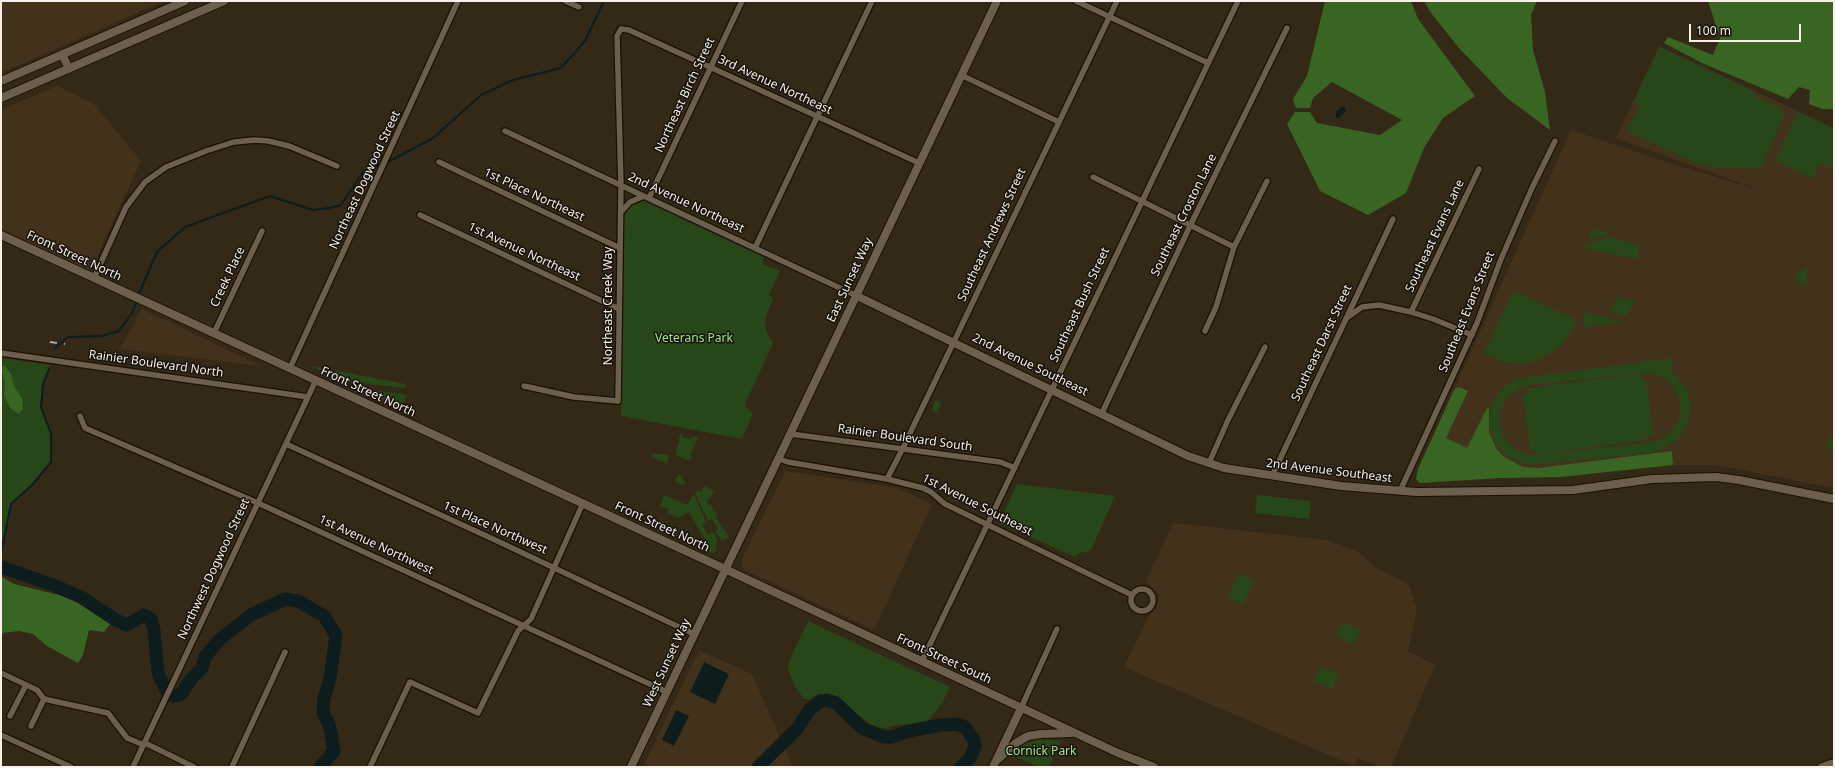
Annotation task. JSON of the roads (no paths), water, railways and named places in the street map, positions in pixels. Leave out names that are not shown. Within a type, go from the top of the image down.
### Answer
[{"type":"main road","points":[[1,81],[185,1]]},
{"type":"main road","points":[[1,98],[224,1]]},
{"type":"main road","name":"East Sunset Way","points":[[725,569],[857,296],[996,1]]},
{"type":"main road","points":[[62,54],[69,69]]},
{"type":"main road","name":"Front Street North","points":[[1,235],[725,569]]},
{"type":"main road","name":"2nd Avenue Southeast","points":[[857,296],[1162,443],[1209,463],[1272,476],[1341,486],[1400,491],[1573,490],[1652,479],[1710,477],[1739,480],[1834,499]]},
{"type":"main road","name":"West Sunset Way","points":[[631,767],[725,569]]},
{"type":"main road","name":"Front Street South","points":[[725,569],[1118,753],[1154,767]]},
{"type":"main road","points":[[995,764],[1021,708]]},
{"type":"main road","points":[[995,764],[1016,743],[1028,736],[1075,733]]},
{"type":"main road","points":[[1822,767],[1834,764]]},
{"type":"street","name":"Northeast Dogwood Street","points":[[290,368],[458,1]]},
{"type":"street","points":[[565,1],[579,7]]},
{"type":"street","name":"Northeast Birch Street","points":[[647,197],[742,1]]},
{"type":"street","points":[[755,248],[872,1]]},
{"type":"street","points":[[1076,1],[1208,63]]},
{"type":"street","name":"Southeast Andrews Street","points":[[887,479],[1117,1]]},
{"type":"street","name":"Southeast Bush Street","points":[[922,662],[1238,1]]},
{"type":"street","name":"Southeast Croston Lane","points":[[1102,413],[1190,226],[1287,28]]},
{"type":"street","name":"3rd Avenue Northeast","points":[[621,29],[629,30],[919,164]]},
{"type":"street","name":"Northeast Creek Way","points":[[524,386],[592,400],[618,401],[621,185],[617,36],[621,29]]},
{"type":"street","points":[[961,75],[1059,122]]},
{"type":"street","name":"2nd Avenue Northeast","points":[[505,131],[857,296]]},
{"type":"street","points":[[94,278],[126,207],[145,182],[166,167],[206,151],[234,142],[255,140],[268,140],[289,146],[337,166]]},
{"type":"street","name":"Southeast Evans Street","points":[[1400,491],[1472,334],[1502,257],[1532,188],[1556,141]]},
{"type":"street","name":"1st Place Northeast","points":[[439,162],[620,248]]},
{"type":"street","name":"Southeast Evans Lane","points":[[1411,312],[1479,169]]},
{"type":"street","points":[[1093,177],[1234,247]]},
{"type":"street","points":[[1205,331],[1216,307],[1234,247],[1267,181]]},
{"type":"street","points":[[621,213],[630,202],[647,197]]},
{"type":"street","name":"1st Avenue Northeast","points":[[420,214],[619,309]]},
{"type":"street","name":"Southeast Darst Street","points":[[1272,476],[1393,219]]},
{"type":"street","name":"Creek Place","points":[[214,333],[262,231]]},
{"type":"street","points":[[1344,324],[1353,312],[1371,305],[1379,305],[1411,312],[1472,334]]},
{"type":"street","points":[[1209,463],[1228,420],[1265,346]]},
{"type":"street","name":"Rainier Boulevard North","points":[[1,353],[308,397]]},
{"type":"street","name":"Northwest Dogwood Street","points":[[133,767],[316,380]]},
{"type":"street","name":"1st Avenue Northwest","points":[[80,416],[85,428],[258,503],[667,692]]},
{"type":"street","name":"Rainier Boulevard South","points":[[791,434],[1000,462],[1014,468]]},
{"type":"street","name":"1st Place Northwest","points":[[286,444],[694,634]]},
{"type":"street","name":"1st Avenue Southeast","points":[[779,459],[788,462],[887,479],[923,488],[931,492],[941,502],[1132,595]]},
{"type":"street","points":[[370,767],[410,682],[478,714],[518,631],[531,619],[583,504]]},
{"type":"street","points":[[1139,589],[1148,589],[1153,596],[1153,605],[1146,610],[1138,610],[1132,603],[1132,595],[1139,589]]},
{"type":"street","points":[[1021,708],[1057,629]]},
{"type":"street","points":[[232,767],[285,652]]},
{"type":"street","points":[[1,673],[37,690],[44,699],[108,713],[127,738],[144,744],[194,767]]},
{"type":"street","points":[[10,716],[26,684]]},
{"type":"street","points":[[31,726],[44,699]]},
{"type":"street","points":[[1,735],[71,767]]},
{"type":"waterway","points":[[386,163],[433,138],[481,95],[513,80],[561,68],[585,41],[604,1]]},
{"type":"waterway","points":[[138,296],[157,252],[185,227],[270,196],[313,210],[341,205],[363,172],[382,164]]},
{"type":"waterway","points":[[55,348],[68,337],[102,336],[119,331],[132,313],[137,300]]},
{"type":"waterway","points":[[1,553],[11,504],[32,485],[51,462],[51,434],[41,407],[43,384],[49,369]]},
{"type":"waterway","points":[[1,567],[53,585],[81,597],[116,620],[127,625],[144,615],[151,619],[154,630],[158,673],[167,692],[173,696],[179,695],[183,692],[191,679],[202,668],[205,657],[219,640],[251,615],[285,599],[298,601],[324,616],[336,635],[330,679],[324,698],[323,712],[330,727],[334,751],[320,767]]},
{"type":"waterway","points":[[758,767],[797,729],[810,709],[821,701],[827,700],[836,703],[862,728],[884,737],[891,737],[909,731],[941,725],[956,724],[965,727],[974,740],[975,746],[970,758],[961,767]]},
{"type":"railway","points":[[50,342],[65,344]]},
{"type":"park label","name":"Veterans Park","points":[[694,339]]},
{"type":"park label","name":"Cornick Park","points":[[1041,752]]}]
